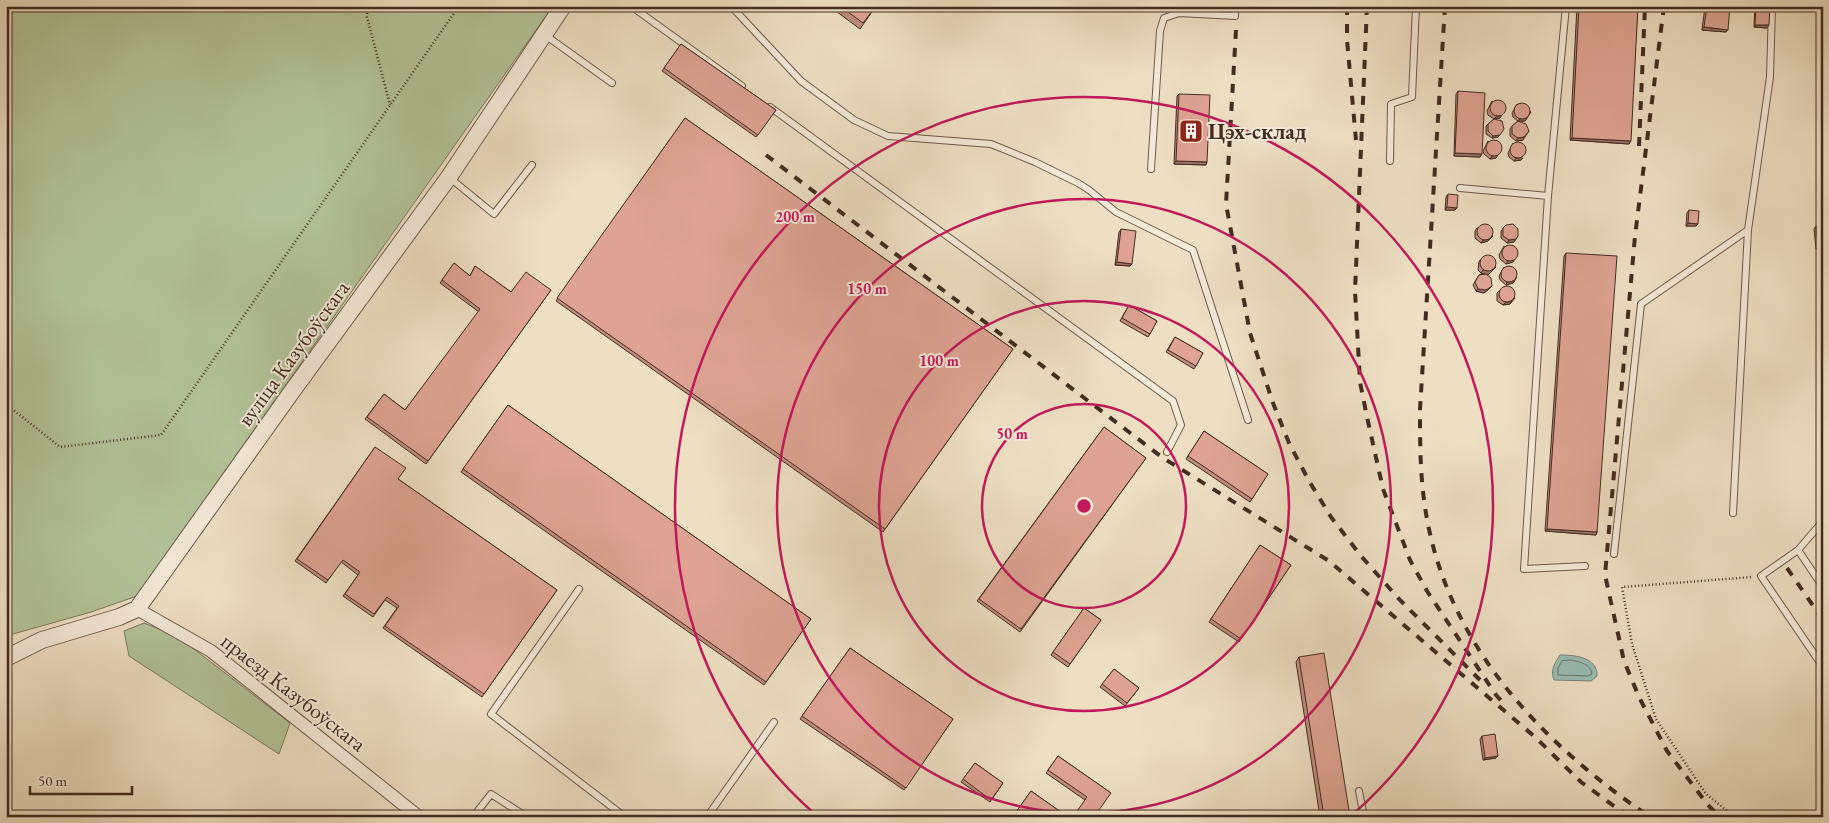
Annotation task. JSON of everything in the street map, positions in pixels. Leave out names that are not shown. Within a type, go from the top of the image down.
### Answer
[{"type":"street","name":"вуліца Казубоўскага","points":[[137,609],[293,390],[449,178],[564,6]]},
{"type":"street","points":[[6,658],[42,640],[119,617],[137,609]]},
{"type":"street","name":"праезд Казубоўскага","points":[[137,609],[211,651],[420,817]]},
{"type":"lane","points":[[632,6],[744,88]]},
{"type":"lane","points":[[731,6],[801,81],[854,120],[888,136],[991,144],[1035,162],[1078,183],[1116,212],[1193,250],[1248,420]]},
{"type":"lane","points":[[1150,169],[1160,31],[1164,18],[1179,13],[1235,16],[1235,6]]},
{"type":"lane","points":[[1390,161],[1391,104],[1412,97],[1416,6]]},
{"type":"lane","points":[[1566,6],[1548,196],[1524,569],[1585,566]]},
{"type":"lane","points":[[1733,513],[1748,230],[1770,77],[1772,6]]},
{"type":"lane","points":[[544,35],[612,83]]},
{"type":"lane","points":[[768,105],[1173,401],[1181,426],[1167,452]]},
{"type":"lane","points":[[449,178],[494,214],[532,165]]},
{"type":"lane","points":[[1460,188],[1548,196]]},
{"type":"lane","points":[[1614,554],[1641,304],[1748,230]]},
{"type":"lane","points":[[1823,521],[1798,550],[1761,576],[1823,667]]},
{"type":"lane","points":[[1798,550],[1823,587]]},
{"type":"lane","points":[[579,590],[491,714],[625,817]]},
{"type":"lane","points":[[707,817],[774,722]]},
{"type":"lane","points":[[1359,791],[1364,817]]},
{"type":"lane","points":[[473,817],[491,794],[527,817]]},
{"type":"path","points":[[367,6],[367,18],[390,105]]},
{"type":"path","points":[[6,404],[60,447],[161,435],[459,6]]},
{"type":"path","points":[[1735,817],[1706,794],[1656,719],[1632,644],[1622,587],[1761,576]]},
{"type":"green space","points":[[6,6],[553,6],[137,596],[91,612],[6,636]]},
{"type":"green space","points":[[144,623],[177,636],[290,723],[279,754],[129,656],[124,631]]},
{"type":"water","points":[[1560,655],[1584,658],[1594,665],[1597,676],[1591,681],[1554,680],[1553,670]]},
{"type":"building","points":[[840,6],[876,6],[863,23]]},
{"type":"building","points":[[1579,6],[1638,6],[1631,141],[1572,138]]},
{"type":"building","points":[[1707,6],[1730,6],[1728,30],[1704,27]]},
{"type":"building","points":[[1756,6],[1770,6],[1769,25],[1755,25]]},
{"type":"building","points":[[681,44],[776,110],[758,135],[664,68]]},
{"type":"building","points":[[1458,91],[1485,93],[1482,154],[1455,153]]},
{"type":"building","name":"Цэх-склад","points":[[1179,94],[1210,95],[1207,162],[1176,161]]},
{"type":"building","points":[[1498,100],[1504,102],[1506,108],[1504,114],[1498,116],[1492,114],[1490,108],[1492,102]]},
{"type":"building","points":[[1522,103],[1528,105],[1530,111],[1528,117],[1522,119],[1516,117],[1514,111],[1516,105]]},
{"type":"building","points":[[685,118],[1013,349],[885,529],[557,298]]},
{"type":"building","points":[[1494,119],[1502,121],[1504,129],[1500,135],[1493,136],[1488,131],[1488,124]]},
{"type":"building","points":[[1518,121],[1526,124],[1529,131],[1524,137],[1518,138],[1512,134],[1512,126]]},
{"type":"building","points":[[1494,140],[1500,142],[1502,148],[1500,154],[1494,156],[1488,154],[1486,148],[1488,142]]},
{"type":"building","points":[[1518,142],[1524,144],[1526,150],[1524,156],[1518,158],[1512,156],[1510,150],[1512,144]]},
{"type":"building","points":[[1448,194],[1458,195],[1457,208],[1447,207]]},
{"type":"building","points":[[1689,210],[1699,211],[1698,224],[1688,223]]},
{"type":"building","points":[[1485,224],[1491,226],[1493,232],[1491,238],[1485,240],[1479,238],[1477,232],[1479,226]]},
{"type":"building","points":[[1513,224],[1518,229],[1518,236],[1516,239],[1509,240],[1503,236],[1503,228],[1506,225]]},
{"type":"building","points":[[1816,226],[1823,226],[1823,246],[1818,247]]},
{"type":"building","points":[[1121,229],[1136,231],[1132,264],[1117,262]]},
{"type":"building","points":[[1510,245],[1516,247],[1518,253],[1516,259],[1510,261],[1504,259],[1502,253],[1504,247]]},
{"type":"building","points":[[1566,253],[1617,256],[1597,532],[1547,529]]},
{"type":"building","points":[[1488,255],[1494,257],[1496,263],[1494,269],[1488,271],[1482,269],[1480,263],[1482,257]]},
{"type":"building","points":[[454,263],[470,276],[475,266],[511,292],[526,272],[551,290],[428,461],[367,417],[384,394],[405,410],[480,309],[442,280]]},
{"type":"building","points":[[1509,266],[1515,268],[1517,274],[1515,280],[1509,282],[1503,280],[1501,274],[1503,268]]},
{"type":"building","points":[[1486,274],[1491,278],[1492,286],[1486,290],[1478,289],[1475,282],[1479,275]]},
{"type":"building","points":[[1507,286],[1513,288],[1515,294],[1513,300],[1507,302],[1501,300],[1499,294],[1501,288]]},
{"type":"building","points":[[1129,305],[1157,321],[1150,334],[1122,318]]},
{"type":"building","points":[[1175,337],[1203,353],[1196,366],[1168,350]]},
{"type":"building","points":[[508,405],[811,619],[766,682],[463,469]]},
{"type":"building","points":[[1104,427],[1146,458],[1021,629],[979,599]]},
{"type":"building","points":[[1204,431],[1268,474],[1252,499],[1188,456]]},
{"type":"building","points":[[375,447],[406,468],[398,479],[557,590],[484,694],[385,626],[399,606],[387,597],[374,614],[345,594],[360,572],[343,560],[328,580],[297,559]]},
{"type":"building","points":[[1260,545],[1291,565],[1241,639],[1211,619]]},
{"type":"building","points":[[1084,608],[1101,620],[1070,664],[1053,652]]},
{"type":"building","points":[[850,648],[953,719],[906,788],[802,716]]},
{"type":"building","points":[[1324,653],[1350,817],[1324,817],[1299,657]]},
{"type":"building","points":[[1114,669],[1139,688],[1127,703],[1102,684]]},
{"type":"building","points":[[1495,734],[1498,756],[1485,758],[1482,736]]},
{"type":"building","points":[[1058,756],[1111,793],[1094,817],[1073,817],[1087,797],[1048,770]]},
{"type":"building","points":[[975,763],[1003,783],[991,800],[963,779]]},
{"type":"building","points":[[1031,791],[1068,817],[1022,817],[1016,812]]},
{"type":"railway","points":[[1347,6],[1347,40],[1356,140]]},
{"type":"railway","points":[[1367,6],[1355,291],[1360,382],[1383,489],[1410,560],[1427,591],[1496,695],[1506,706]]},
{"type":"railway","points":[[1445,6],[1420,409],[1423,495],[1436,556],[1453,602],[1476,645],[1504,685],[1536,722],[1572,756],[1610,788],[1650,817]]},
{"type":"railway","points":[[1639,146],[1645,6]]},
{"type":"railway","points":[[1664,6],[1635,236],[1605,575],[1624,661],[1639,697],[1667,751],[1708,805],[1720,817]]},
{"type":"railway","points":[[1236,30],[1226,204],[1250,333],[1273,403],[1289,443],[1331,517],[1361,556],[1399,599],[1480,680]]},
{"type":"railway","points":[[766,155],[1163,458],[1329,561],[1535,737],[1581,782],[1629,817]]},
{"type":"railway","points":[[1787,568],[1823,620]]},
{"type":"place","name":"Цэх-склад","points":[[1191,131]]}]
